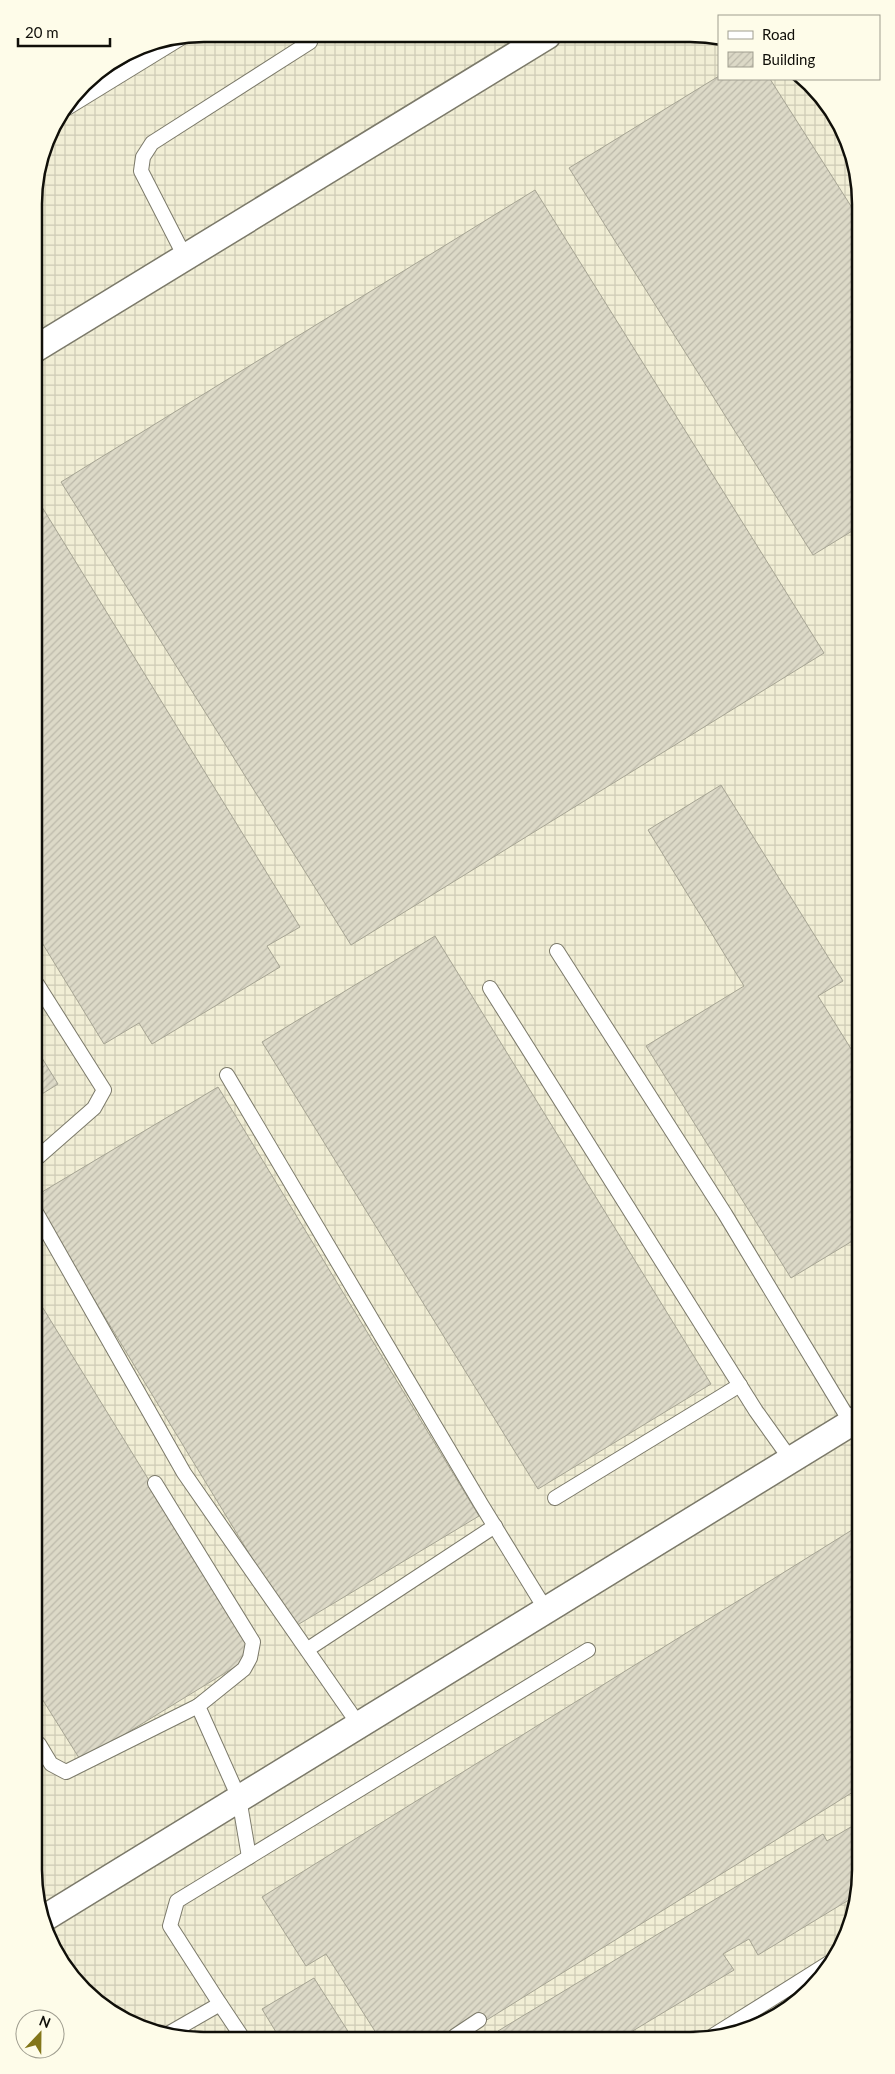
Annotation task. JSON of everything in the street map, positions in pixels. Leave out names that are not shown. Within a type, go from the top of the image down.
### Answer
[{"type":"street","points":[[43,345],[536,42]]},
{"type":"street","points":[[49,1915],[852,1423]]},
{"type":"lane","points":[[185,257],[141,170],[143,157],[152,143],[310,42]]},
{"type":"lane","points":[[83,98],[165,48]]},
{"type":"lane","points":[[557,952],[852,1416]]},
{"type":"lane","points":[[490,988],[740,1385],[791,1460]]},
{"type":"lane","points":[[42,1153],[94,1108],[104,1090],[43,993]]},
{"type":"lane","points":[[227,1075],[546,1610]]},
{"type":"lane","points":[[42,1223],[184,1473],[359,1725]]},
{"type":"lane","points":[[555,1498],[740,1385]]},
{"type":"lane","points":[[42,1749],[51,1764],[66,1772],[198,1706],[244,1669],[250,1658],[253,1642],[155,1483]]},
{"type":"lane","points":[[308,1649],[495,1526]]},
{"type":"lane","points":[[239,2032],[170,1926],[177,1901],[588,1650]]},
{"type":"lane","points":[[198,1706],[239,1798],[249,1857]]},
{"type":"lane","points":[[727,2027],[816,1971]]},
{"type":"lane","points":[[177,2029],[220,2004]]},
{"type":"lane","points":[[461,2032],[479,2020]]},
{"type":"shaded area","points":[[204,42],[690,42],[712,44],[718,45],[718,80],[793,80],[797,83],[825,114],[836,133],[847,163],[851,183],[852,204],[852,1880],[844,1922],[825,1960],[797,1991],[781,2004],[743,2023],[712,2030],[690,2032],[204,2032],[173,2028],[152,2023],[133,2015],[114,2004],[90,1984],[64,1950],[48,1911],[42,1870],[43,194],[51,152],[64,123],[90,90],[114,70],[133,59],[152,51]]},
{"type":"building","points":[[718,77],[718,80],[771,80],[852,208],[852,531],[813,555],[569,168]]},
{"type":"building","points":[[535,190],[824,653],[351,945],[61,482]]},
{"type":"building","points":[[43,508],[300,927],[267,946],[280,967],[152,1044],[139,1023],[104,1044],[43,944]]},
{"type":"building","points":[[721,785],[843,981],[818,996],[852,1050],[852,1241],[791,1278],[646,1046],[744,986],[648,830]]},
{"type":"building","points":[[435,936],[711,1384],[538,1489],[262,1042]]},
{"type":"building","points":[[42,1059],[58,1084],[42,1094]]},
{"type":"building","points":[[218,1087],[479,1516],[294,1627],[42,1215],[42,1192]]},
{"type":"building","points":[[42,1307],[256,1654],[81,1761],[42,1699]]},
{"type":"building","points":[[852,1530],[852,1793],[467,2032],[375,2032],[326,1954],[306,1966],[262,1897]]},
{"type":"building","points":[[852,1826],[852,1880],[849,1900],[758,1955],[749,1939],[723,1954],[734,1970],[631,2032],[498,2031],[823,1834],[827,1841]]},
{"type":"building","points":[[314,1978],[348,2032],[276,2032],[262,2009]]}]
